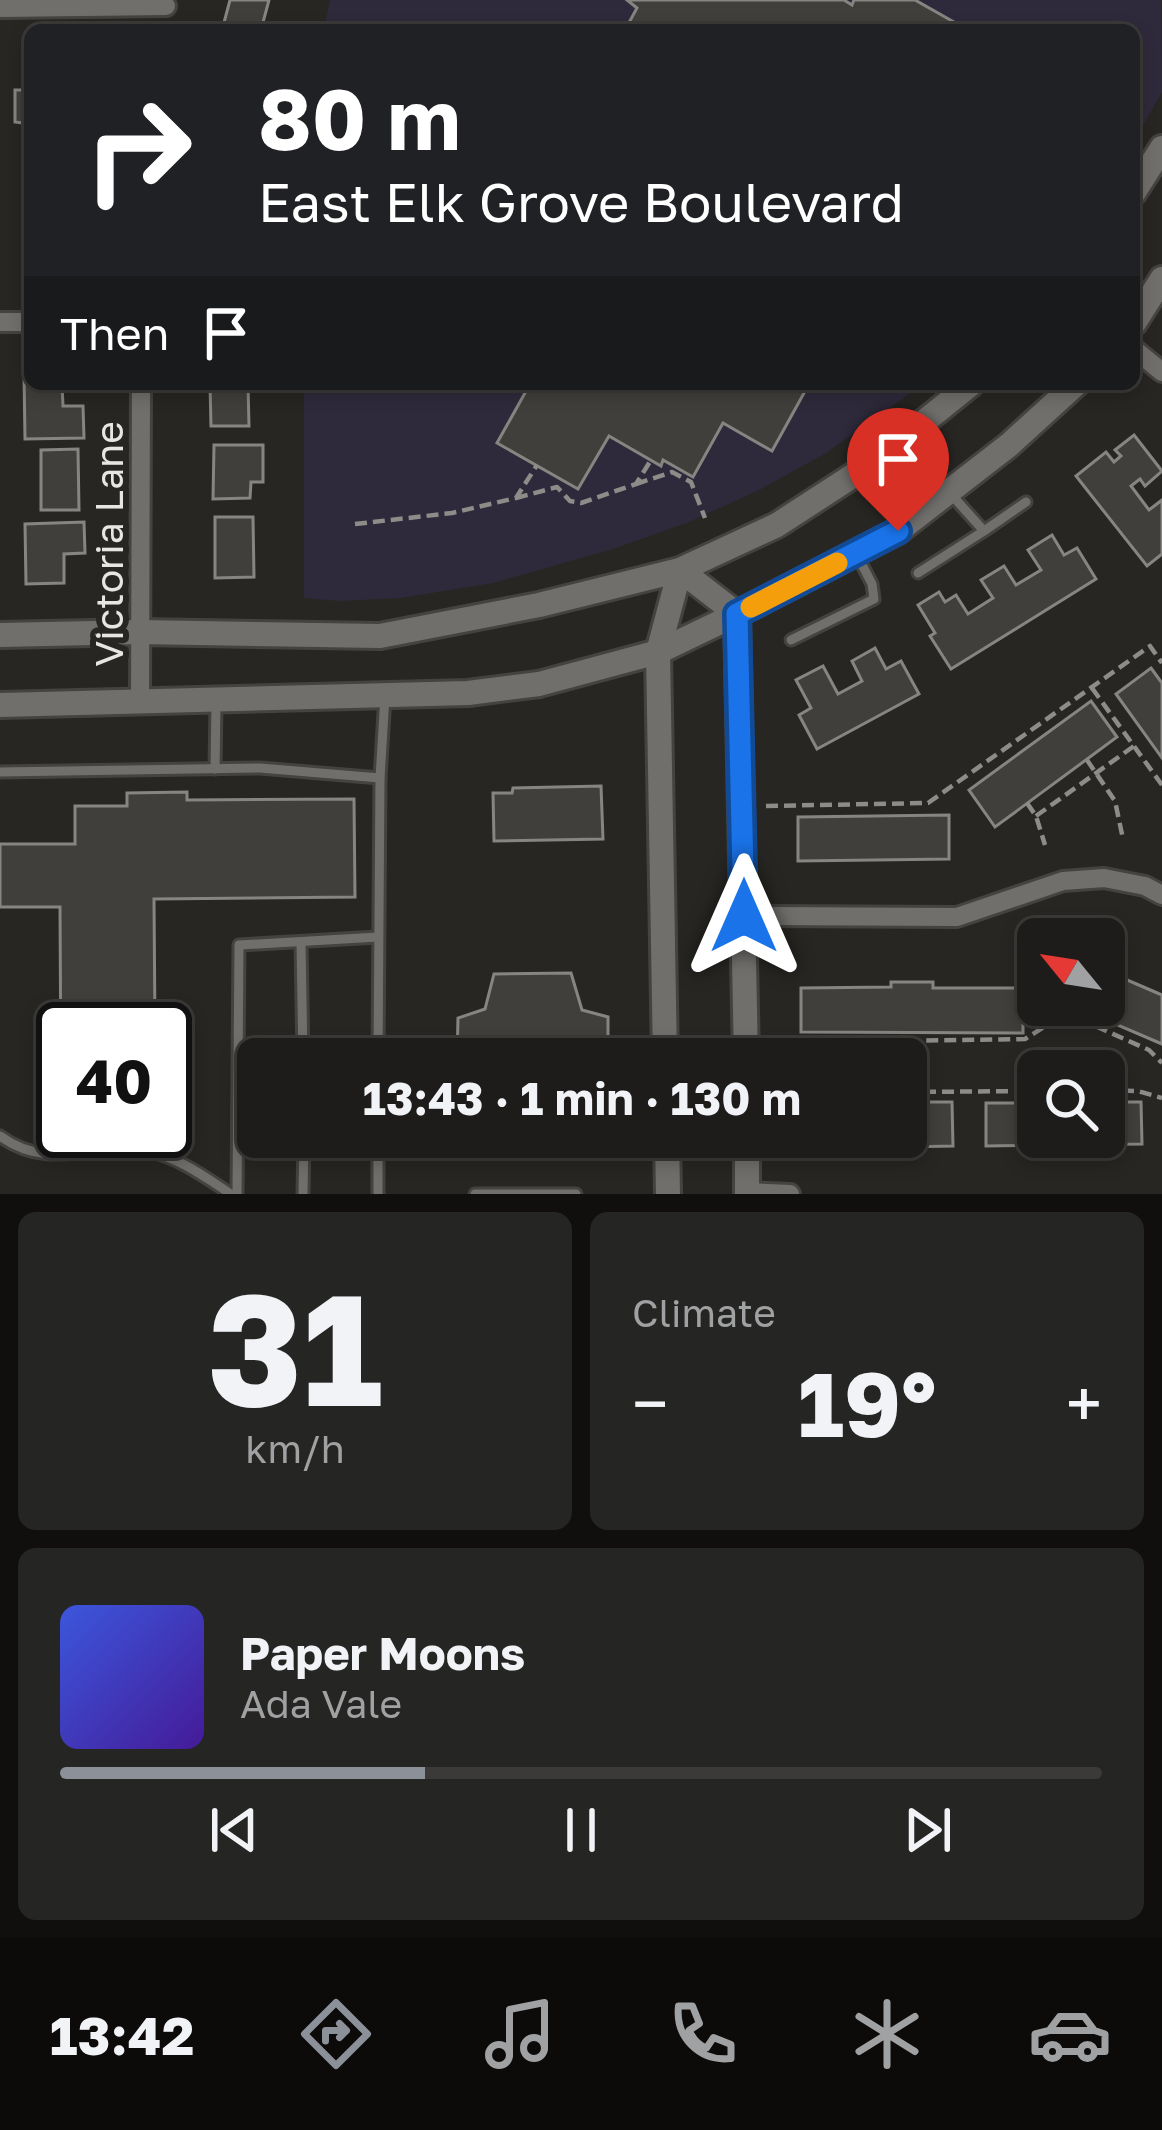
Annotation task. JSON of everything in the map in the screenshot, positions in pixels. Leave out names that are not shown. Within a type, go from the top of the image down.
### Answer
[{"type":"street","points":[[0,8],[166,3]]},
{"type":"street","points":[[1140,183],[1162,148]]},
{"type":"street","points":[[1140,314],[1162,279]]},
{"type":"street","name":"Victoria Lane","points":[[140,704],[141,390]]},
{"type":"street","points":[[0,635],[380,636],[539,605],[680,570],[777,525],[874,462],[964,390]]},
{"type":"street","points":[[0,705],[468,693],[539,685],[658,652],[898,531],[1010,445],[1070,390]]},
{"type":"street","points":[[680,570],[737,614]]},
{"type":"street","points":[[665,1038],[658,652],[680,570]]},
{"type":"street","points":[[737,614],[746,1038]]},
{"type":"street","points":[[744,916],[957,917],[1063,880],[1105,878],[1145,886],[1162,895]]},
{"type":"street","points":[[667,1158],[668,1194]]},
{"type":"street","points":[[747,1158],[747,1193],[790,1194]]},
{"type":"lane","points":[[950,492],[984,531]]},
{"type":"lane","points":[[918,573],[1026,502]]},
{"type":"lane","points":[[791,640],[874,599],[856,553]]},
{"type":"lane","points":[[378,1038],[380,778],[386,696]]},
{"type":"lane","points":[[215,770],[216,701]]},
{"type":"lane","points":[[0,772],[260,768],[380,778]]},
{"type":"lane","points":[[0,1136],[21,1151],[58,1155],[146,1151],[178,1162],[234,1194],[239,944],[378,937]]},
{"type":"lane","points":[[301,943],[303,1038]]},
{"type":"lane","points":[[302,1194],[303,1158]]},
{"type":"lane","points":[[378,1158],[378,1194]]},
{"type":"lane","points":[[476,1194],[576,1194]]},
{"type":"path","points":[[636,484],[651,460]]},
{"type":"path","points":[[517,498],[537,465]]},
{"type":"path","points":[[355,524],[452,513],[557,488],[570,502],[581,502],[672,472],[691,482],[704,518]]},
{"type":"path","points":[[766,806],[928,803],[1150,646],[1162,663]]},
{"type":"path","points":[[1092,688],[1162,785]]},
{"type":"path","points":[[1036,816],[1134,746]]},
{"type":"path","points":[[1087,760],[1115,801],[1123,839]]},
{"type":"path","points":[[1027,803],[1045,845]]},
{"type":"path","points":[[927,1040],[1025,1039],[1066,1013],[1149,1050],[1162,1063]]},
{"type":"path","points":[[927,1092],[1017,1091]]},
{"type":"path","points":[[1125,1091],[1162,1098]]},
{"type":"shaded area","points":[[330,0],[1161,0],[1162,92],[1140,130],[1140,24],[325,24]]},
{"type":"shaded area","points":[[304,390],[915,390],[826,453],[761,489],[616,548],[493,583],[401,598],[304,598]]},
{"type":"building","points":[[230,0],[269,0],[263,24],[224,24]]},
{"type":"building","points":[[627,0],[844,0],[852,5],[854,0],[915,0],[957,24],[628,24],[637,8]]},
{"type":"building","points":[[15,90],[24,90],[24,123],[15,122]]},
{"type":"building","points":[[24,390],[62,390],[63,406],[83,406],[84,438],[25,439]]},
{"type":"building","points":[[210,390],[248,390],[249,426],[211,426]]},
{"type":"building","points":[[527,390],[806,390],[772,451],[723,423],[693,477],[663,460],[661,466],[609,436],[578,489],[497,443]]},
{"type":"building","points":[[1134,435],[1162,471],[1145,486],[1140,479],[1131,486],[1149,510],[1162,500],[1162,554],[1147,566],[1076,476],[1106,452],[1114,462],[1121,456],[1115,450]]},
{"type":"building","points":[[214,445],[263,445],[263,482],[251,482],[250,498],[213,499]]},
{"type":"building","points":[[78,449],[79,510],[41,510],[41,450]]},
{"type":"building","points":[[215,517],[253,517],[254,577],[215,578]]},
{"type":"building","points":[[84,522],[85,553],[64,554],[64,583],[26,584],[25,524]]},
{"type":"building","points":[[1052,535],[1064,555],[1077,548],[1096,579],[951,669],[918,605],[939,592],[945,602],[956,595],[968,614],[993,598],[981,580],[1004,566],[1016,585],[1041,570],[1028,550]]},
{"type":"building","points":[[875,648],[886,669],[901,661],[919,694],[817,749],[799,715],[811,708],[796,680],[823,666],[838,694],[862,681],[852,661]]},
{"type":"building","points":[[1151,668],[1162,683],[1162,758],[1116,694]]},
{"type":"building","points":[[1091,701],[1117,737],[995,827],[969,790]]},
{"type":"building","points":[[601,786],[603,839],[494,841],[493,793],[512,793],[513,788]]},
{"type":"building","points":[[187,792],[187,800],[354,799],[355,897],[154,899],[155,1002],[61,1002],[60,907],[0,907],[0,844],[75,844],[75,806],[127,806],[127,793]]},
{"type":"building","points":[[949,815],[949,859],[798,861],[798,817]]},
{"type":"building","points":[[571,973],[582,1010],[608,1017],[608,1038],[458,1038],[458,1018],[485,1009],[494,974]]},
{"type":"building","points":[[1125,979],[1162,995],[1162,1044],[1120,1026],[1125,1026]]},
{"type":"building","points":[[891,982],[933,982],[933,988],[1017,988],[1017,1026],[1023,1026],[1023,1033],[801,1032],[801,988],[891,987]]},
{"type":"building","points":[[927,1102],[952,1102],[953,1146],[927,1147]]},
{"type":"building","points":[[1125,1102],[1141,1102],[1142,1144],[1125,1144]]},
{"type":"building","points":[[986,1103],[1017,1103],[1017,1146],[986,1146]]},
{"type":"slow traffic","points":[[751,607],[837,563]]},
{"type":"route","points":[[744,916],[737,614],[898,531]]}]
